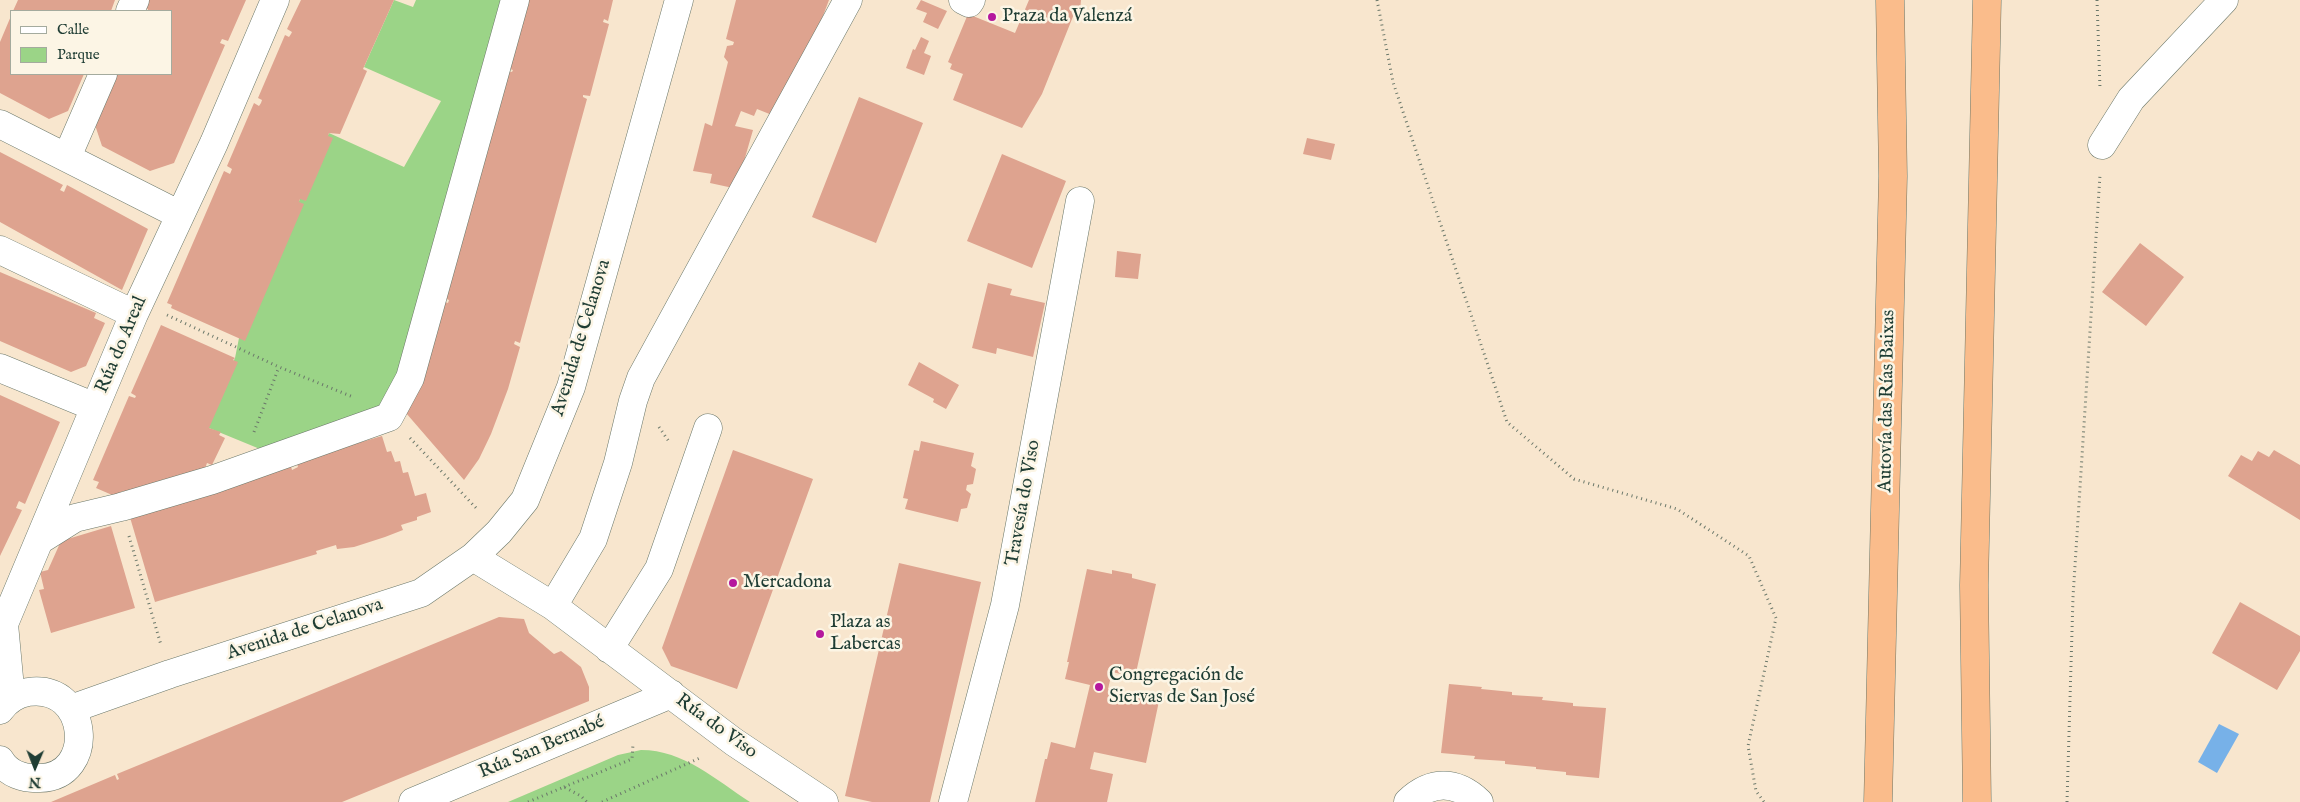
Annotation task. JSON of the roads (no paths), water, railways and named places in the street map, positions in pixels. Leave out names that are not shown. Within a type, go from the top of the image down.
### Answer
[{"type":"highway","name":"Autovía das Rías Baixas","points":[[1878,802],[1893,176],[1890,0]]},
{"type":"highway","points":[[1977,802],[1974,584],[1987,0]]},
{"type":"street","name":"Rúa do Areal","points":[[5,704],[2,623],[40,540],[137,308],[275,0]]},
{"type":"street","points":[[40,540],[75,518],[121,508],[212,480],[389,417],[410,378],[515,0]]},
{"type":"street","name":"Avenida de Celanova","points":[[71,709],[170,674],[421,593],[473,557],[499,532],[525,500],[571,387],[679,0]]},
{"type":"street","points":[[553,606],[593,540],[618,463],[633,401],[641,378],[848,0]]},
{"type":"street","points":[[963,0],[969,3],[971,0]]},
{"type":"street","points":[[2102,145],[2131,99],[2224,0]]},
{"type":"street","points":[[67,157],[103,75]]},
{"type":"street","points":[[0,124],[180,215]]},
{"type":"street","name":"Travesía do Viso","points":[[953,802],[1005,605],[1080,201]]},
{"type":"street","points":[[0,250],[137,308]]},
{"type":"street","points":[[0,368],[95,407]]},
{"type":"street","points":[[609,649],[659,569],[708,428]]},
{"type":"street","name":"Rúa do Viso","points":[[473,557],[553,606],[734,742],[824,802]]},
{"type":"street","points":[[1,764],[15,774],[28,779],[44,778],[58,774],[69,764],[77,751],[80,737],[78,722],[71,709],[62,699],[36,691],[23,693],[5,704]]},
{"type":"street","name":"Rúa San Bernabé","points":[[413,802],[671,694]]},
{"type":"street","points":[[1408,802],[1419,791],[1442,784],[1470,793],[1480,802]]},
{"type":"water","points":[[2219,724],[2239,734],[2217,773],[2198,762]]},
{"type":"place","name":"Praza da Valenzá","points":[[992,17]]},
{"type":"place","name":"Mercadona","points":[[733,583]]},
{"type":"place","name":"Plaza as Labercas","points":[[820,634]]},
{"type":"place","name":"Congregación de Siervas de San José","points":[[1099,687]]}]
